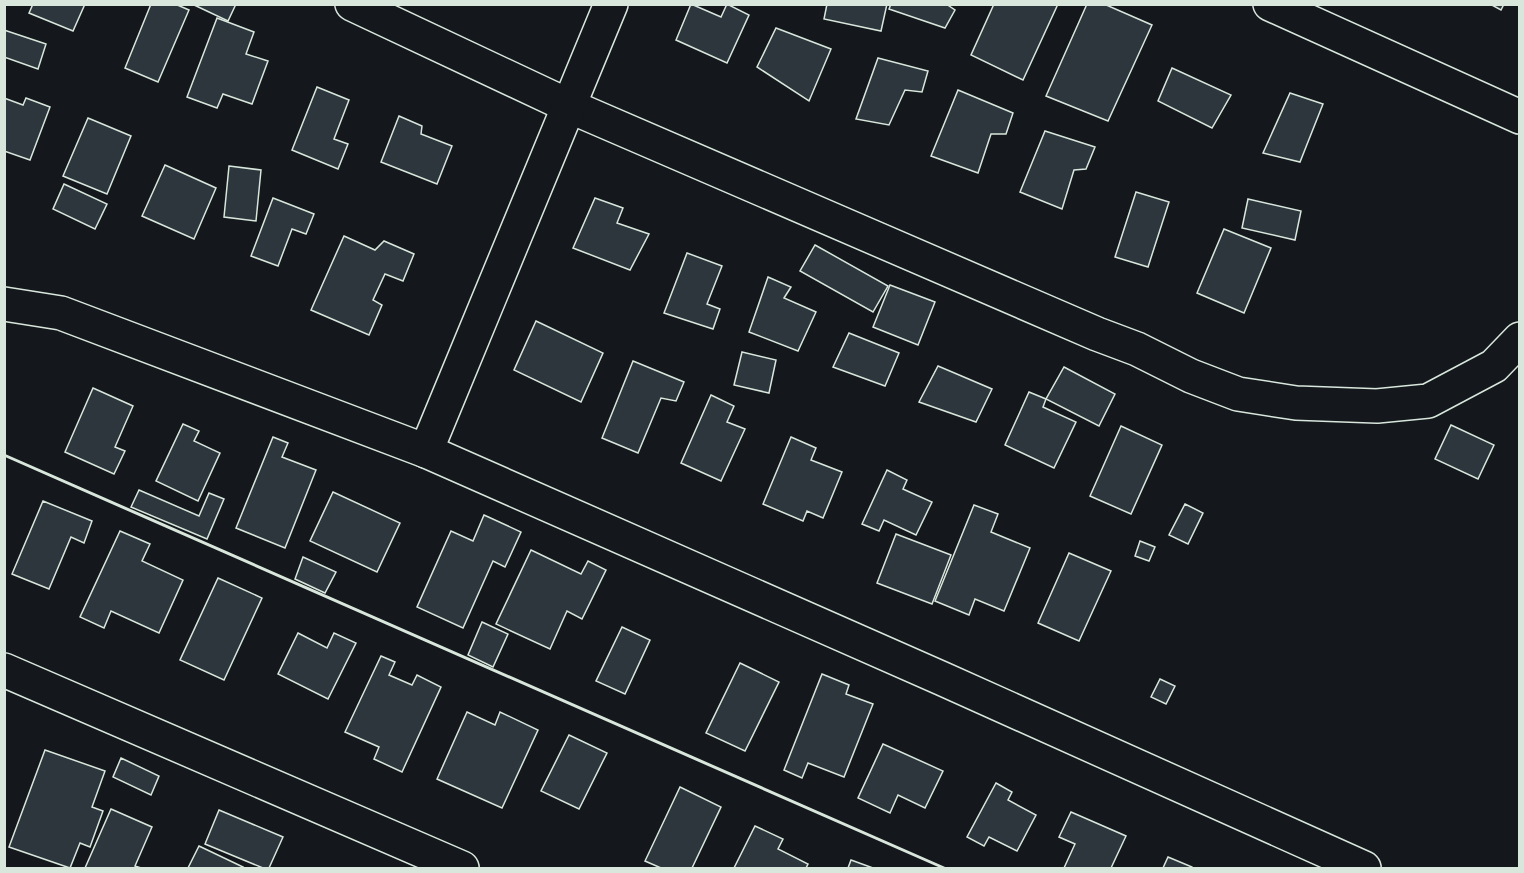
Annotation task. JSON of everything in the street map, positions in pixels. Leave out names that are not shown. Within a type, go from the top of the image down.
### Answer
[{"type":"street","points":[[351,4],[569,106],[1137,349],[1191,376],[1238,394],[1296,404],[1377,406],[1428,401],[1494,366],[1520,339]]},
{"type":"street","points":[[426,451],[611,4]]},
{"type":"street","points":[[1270,4],[1520,117]]},
{"type":"street","points":[[4,304],[62,313],[426,451],[1364,868]]},
{"type":"street","points":[[4,670],[462,868]]},
{"type":"building","points":[[33,4],[85,4],[73,31],[29,13]]},
{"type":"building","points":[[151,4],[175,4],[189,10],[158,82],[125,68]]},
{"type":"building","points":[[192,4],[236,4],[228,21]]},
{"type":"building","points":[[691,4],[721,17],[727,4],[749,15],[727,63],[676,40]]},
{"type":"building","points":[[827,4],[887,4],[881,31],[824,19]]},
{"type":"building","points":[[891,4],[946,4],[955,10],[945,28],[889,9]]},
{"type":"building","points":[[994,4],[1058,4],[1023,80],[971,55]]},
{"type":"building","points":[[1087,4],[1104,4],[1152,25],[1108,121],[1046,96]]},
{"type":"building","points":[[1490,4],[1504,4],[1501,10]]},
{"type":"building","points":[[217,18],[254,32],[246,54],[268,61],[252,104],[223,94],[217,108],[187,97]]},
{"type":"building","points":[[776,28],[831,49],[809,101],[757,67]]},
{"type":"building","points":[[4,30],[46,44],[38,69],[4,57]]},
{"type":"building","points":[[878,58],[928,71],[922,92],[905,90],[889,125],[856,119]]},
{"type":"building","points":[[1172,68],[1231,95],[1212,128],[1158,101]]},
{"type":"building","points":[[317,87],[349,100],[334,139],[348,144],[338,169],[292,150]]},
{"type":"building","points":[[958,90],[1013,113],[1006,134],[991,134],[978,173],[931,156]]},
{"type":"building","points":[[1290,93],[1323,104],[1300,162],[1263,153]]},
{"type":"building","points":[[4,98],[23,105],[26,98],[50,107],[30,160],[4,151]]},
{"type":"building","points":[[399,116],[422,126],[421,134],[452,146],[437,184],[381,162]]},
{"type":"building","points":[[88,118],[131,136],[107,194],[63,176]]},
{"type":"building","points":[[1045,131],[1095,147],[1086,169],[1074,170],[1062,209],[1020,192]]},
{"type":"building","points":[[165,165],[216,188],[194,239],[142,216]]},
{"type":"building","points":[[229,166],[261,170],[256,221],[224,217]]},
{"type":"building","points":[[64,184],[107,204],[95,229],[53,209]]},
{"type":"building","points":[[1136,192],[1169,202],[1148,267],[1115,257]]},
{"type":"building","points":[[273,198],[314,214],[306,234],[292,229],[278,266],[251,256]]},
{"type":"building","points":[[595,198],[623,208],[617,223],[649,234],[630,270],[573,248]]},
{"type":"building","points":[[1248,199],[1301,211],[1295,240],[1242,228]]},
{"type":"building","points":[[1224,229],[1271,248],[1244,313],[1197,293]]},
{"type":"building","points":[[344,236],[375,250],[384,241],[414,254],[403,281],[385,274],[373,300],[382,305],[369,335],[311,310]]},
{"type":"building","points":[[815,245],[888,286],[873,312],[800,271]]},
{"type":"building","points":[[687,253],[722,266],[707,304],[720,309],[713,329],[664,313]]},
{"type":"building","points":[[768,277],[791,287],[784,298],[816,312],[798,351],[749,332]]},
{"type":"building","points":[[890,285],[935,302],[918,345],[873,327]]},
{"type":"building","points":[[536,321],[603,353],[581,402],[514,370]]},
{"type":"building","points":[[849,333],[899,353],[885,386],[833,367]]},
{"type":"building","points":[[742,352],[776,360],[769,393],[734,385]]},
{"type":"building","points":[[633,361],[684,382],[676,401],[661,398],[638,453],[602,438]]},
{"type":"building","points":[[938,366],[992,389],[976,422],[919,402]]},
{"type":"building","points":[[1064,367],[1115,394],[1099,426],[1046,399]]},
{"type":"building","points":[[93,388],[133,406],[115,447],[125,451],[114,474],[65,452]]},
{"type":"building","points":[[1029,392],[1046,399],[1043,407],[1076,422],[1054,468],[1005,445]]},
{"type":"building","points":[[711,395],[734,406],[727,422],[745,429],[721,481],[681,463]]},
{"type":"building","points":[[183,424],[199,431],[194,441],[220,453],[198,501],[156,481]]},
{"type":"building","points":[[1451,425],[1494,445],[1478,479],[1435,459]]},
{"type":"building","points":[[1121,426],[1162,445],[1131,514],[1090,496]]},
{"type":"building","points":[[273,437],[288,443],[282,457],[316,470],[285,548],[236,528]]},
{"type":"building","points":[[791,437],[816,448],[811,460],[842,472],[823,518],[807,511],[803,521],[763,504]]},
{"type":"building","points":[[887,470],[907,480],[903,489],[932,502],[916,535],[884,520],[879,531],[862,524]]},
{"type":"building","points":[[139,490],[199,516],[209,493],[224,499],[207,539],[131,507]]},
{"type":"building","points":[[333,492],[400,523],[377,572],[310,541]]},
{"type":"building","points":[[43,501],[92,521],[84,543],[71,537],[49,589],[12,574]]},
{"type":"building","points":[[1185,504],[1203,513],[1188,544],[1169,535]]},
{"type":"building","points":[[974,505],[998,514],[991,532],[1030,548],[1004,611],[975,599],[969,615],[935,601]]},
{"type":"building","points":[[484,515],[521,532],[505,567],[493,561],[463,628],[417,607],[451,531],[473,541]]},
{"type":"building","points":[[120,531],[150,544],[142,561],[183,580],[159,633],[111,611],[104,628],[80,617]]},
{"type":"building","points":[[896,534],[951,555],[932,604],[877,583]]},
{"type":"building","points":[[1140,541],[1155,547],[1149,561],[1135,556]]},
{"type":"building","points":[[531,550],[581,574],[588,561],[606,570],[582,619],[567,611],[550,649],[496,624]]},
{"type":"building","points":[[1069,553],[1111,571],[1079,641],[1038,623]]},
{"type":"building","points":[[303,557],[336,572],[325,593],[295,579]]},
{"type":"building","points":[[218,578],[262,598],[224,680],[180,660]]},
{"type":"building","points":[[482,622],[508,634],[493,667],[468,655]]},
{"type":"building","points":[[622,627],[650,640],[625,694],[596,681]]},
{"type":"building","points":[[298,633],[327,648],[334,633],[356,643],[328,699],[278,674]]},
{"type":"building","points":[[381,656],[395,662],[389,675],[412,685],[417,675],[441,687],[402,772],[374,759],[379,747],[345,732]]},
{"type":"building","points":[[740,663],[779,682],[745,751],[706,733]]},
{"type":"building","points":[[822,674],[849,685],[846,694],[873,704],[844,777],[808,763],[802,778],[784,770]]},
{"type":"building","points":[[1160,679],[1175,686],[1166,704],[1151,697]]},
{"type":"building","points":[[467,712],[495,725],[500,712],[538,730],[502,808],[437,779]]},
{"type":"building","points":[[569,735],[607,753],[579,809],[541,791]]},
{"type":"building","points":[[883,744],[943,771],[925,808],[898,795],[890,813],[858,798]]},
{"type":"building","points":[[45,750],[105,771],[92,807],[103,811],[90,847],[80,843],[70,868],[9,847]]},
{"type":"building","points":[[121,758],[159,776],[151,795],[113,777]]},
{"type":"building","points":[[996,783],[1012,792],[1008,800],[1036,815],[1017,851],[989,837],[984,846],[967,837]]},
{"type":"building","points":[[680,787],[721,807],[692,868],[661,868],[645,861]]},
{"type":"building","points":[[111,809],[152,827],[135,866],[141,868],[85,868]]},
{"type":"building","points":[[219,810],[283,837],[269,868],[263,868],[205,844]]},
{"type":"building","points":[[1071,812],[1126,836],[1111,868],[1064,868],[1075,844],[1059,837]]},
{"type":"building","points":[[755,826],[783,839],[778,849],[808,864],[806,868],[734,868]]},
{"type":"building","points":[[199,846],[243,867],[188,868]]},
{"type":"building","points":[[1168,857],[1192,867],[1192,868],[1163,868]]},
{"type":"building","points":[[851,860],[873,868],[848,868]]},
{"type":"wall","points":[[4,455],[944,868]]}]
